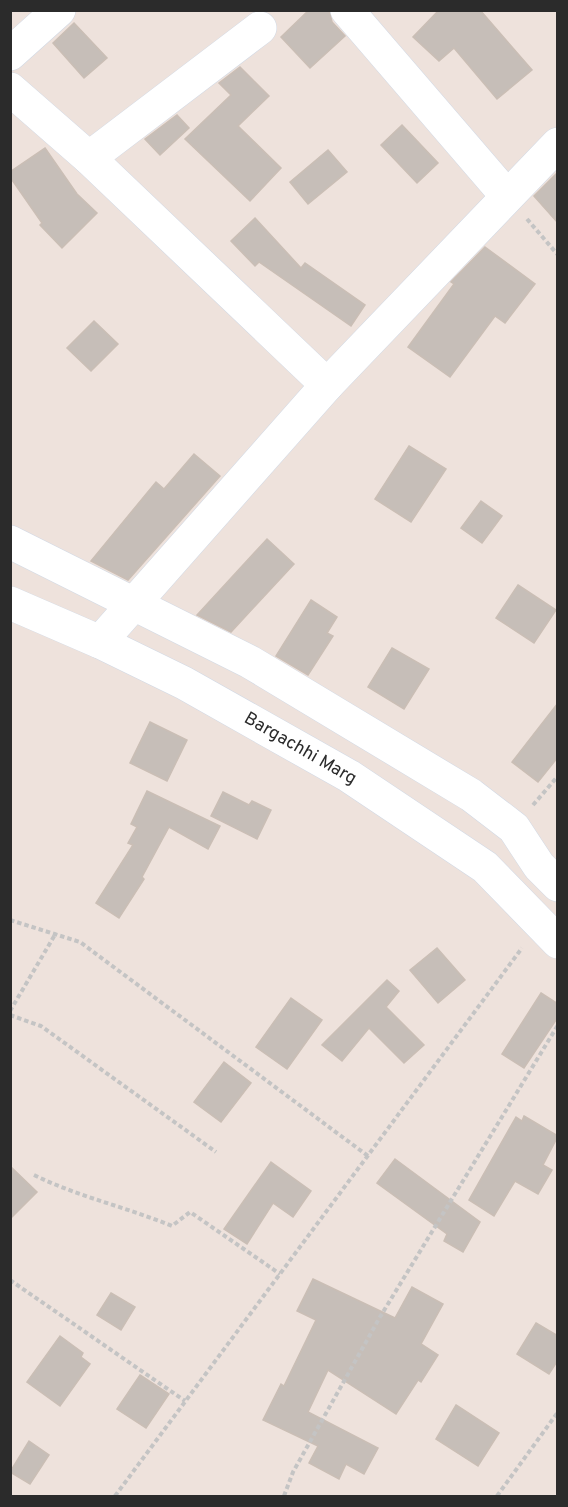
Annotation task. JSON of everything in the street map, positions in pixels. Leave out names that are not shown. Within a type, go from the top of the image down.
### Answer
[{"type":"street","points":[[10,54],[59,10]]},
{"type":"street","points":[[347,10],[506,195]]},
{"type":"street","points":[[89,158],[260,28]]},
{"type":"street","points":[[10,89],[89,158],[327,385]]},
{"type":"street","points":[[100,642],[327,385],[506,195],[558,144]]},
{"type":"street","points":[[10,542],[250,662],[471,795],[514,828],[539,866],[558,885]]},
{"type":"street","name":"Bargachhi Marg","points":[[10,603],[100,642],[184,683],[349,776],[485,867],[549,932]]},
{"type":"path","points":[[506,195],[558,255]]},
{"type":"path","points":[[10,920],[80,942],[368,1155]]},
{"type":"path","points":[[115,1497],[368,1155],[549,932]]},
{"type":"path","points":[[56,933],[10,1013],[41,1026],[216,1152]]},
{"type":"path","points":[[284,1497],[293,1472],[380,1317],[558,1025]]},
{"type":"path","points":[[34,1176],[68,1191],[136,1211],[172,1226],[190,1212],[280,1274]]},
{"type":"path","points":[[10,1280],[185,1401]]},
{"type":"path","points":[[497,1497],[558,1412]]},
{"type":"building","points":[[309,10],[329,10],[332,22],[345,36],[310,68],[281,37]]},
{"type":"building","points":[[439,10],[480,10],[532,70],[497,99],[454,48],[439,61],[413,37]]},
{"type":"building","points":[[74,23],[107,58],[84,78],[53,43]]},
{"type":"building","points":[[240,67],[269,96],[238,126],[281,168],[250,201],[185,139],[231,95],[219,83]]},
{"type":"building","points":[[177,115],[189,128],[160,155],[145,139]]},
{"type":"building","points":[[402,125],[438,163],[417,183],[381,145]]},
{"type":"building","points":[[45,148],[77,194],[97,213],[62,248],[40,225],[42,223],[10,177],[10,172]]},
{"type":"building","points":[[328,150],[347,172],[308,204],[290,182]]},
{"type":"building","points":[[558,172],[558,223],[534,196]]},
{"type":"building","points":[[255,218],[301,268],[305,263],[365,305],[351,326],[259,262],[255,266],[231,241]]},
{"type":"building","points":[[485,247],[535,284],[505,323],[495,316],[450,377],[408,347],[454,284],[451,282]]},
{"type":"building","points":[[94,321],[118,344],[91,371],[67,348]]},
{"type":"building","points":[[409,446],[446,469],[411,522],[375,499]]},
{"type":"building","points":[[194,454],[220,476],[128,580],[91,561],[156,482],[164,489]]},
{"type":"building","points":[[481,501],[502,516],[482,543],[461,528]]},
{"type":"building","points":[[267,539],[294,564],[231,632],[197,615]]},
{"type":"building","points":[[518,585],[556,610],[534,643],[496,618]]},
{"type":"building","points":[[311,600],[337,617],[327,633],[333,636],[308,675],[276,656]]},
{"type":"building","points":[[392,648],[429,669],[404,709],[368,687]]},
{"type":"building","points":[[558,703],[558,757],[538,782],[512,762]]},
{"type":"building","points":[[150,722],[187,740],[167,781],[130,763]]},
{"type":"building","points":[[147,791],[220,826],[208,849],[169,827],[142,877],[144,879],[119,918],[96,903],[133,845],[128,843],[137,827],[131,824]]},
{"type":"building","points":[[223,792],[249,805],[252,801],[271,810],[257,839],[211,816]]},
{"type":"building","points":[[437,948],[465,980],[438,1003],[410,970]]},
{"type":"building","points":[[387,980],[399,991],[386,1007],[424,1045],[404,1063],[369,1028],[342,1061],[322,1045]]},
{"type":"building","points":[[541,993],[558,1004],[558,1017],[524,1068],[502,1054]]},
{"type":"building","points":[[291,998],[322,1020],[287,1069],[256,1047]]},
{"type":"building","points":[[224,1062],[251,1083],[221,1122],[194,1102]]},
{"type":"building","points":[[524,1116],[558,1136],[543,1165],[552,1170],[538,1194],[515,1181],[494,1216],[469,1200],[516,1117],[522,1121]]},
{"type":"building","points":[[395,1159],[480,1222],[463,1252],[444,1241],[447,1234],[377,1183]]},
{"type":"building","points":[[271,1162],[311,1191],[293,1217],[273,1203],[247,1244],[224,1229]]},
{"type":"building","points":[[10,1166],[37,1192],[10,1219]]},
{"type":"building","points":[[313,1279],[395,1318],[412,1287],[443,1304],[421,1344],[438,1355],[421,1382],[418,1380],[396,1414],[328,1370],[308,1412],[378,1448],[364,1474],[346,1464],[339,1479],[309,1463],[318,1446],[263,1420],[281,1384],[284,1386],[316,1320],[297,1311]]},
{"type":"building","points":[[111,1293],[135,1307],[121,1330],[97,1315]]},
{"type":"building","points":[[536,1323],[558,1336],[558,1360],[549,1374],[517,1354]]},
{"type":"building","points":[[60,1336],[83,1353],[81,1357],[90,1364],[60,1406],[27,1382]]},
{"type":"building","points":[[140,1375],[169,1394],[146,1428],[117,1409]]},
{"type":"building","points":[[456,1405],[499,1433],[478,1466],[436,1439]]},
{"type":"building","points":[[29,1441],[49,1455],[30,1484],[10,1472]]}]
